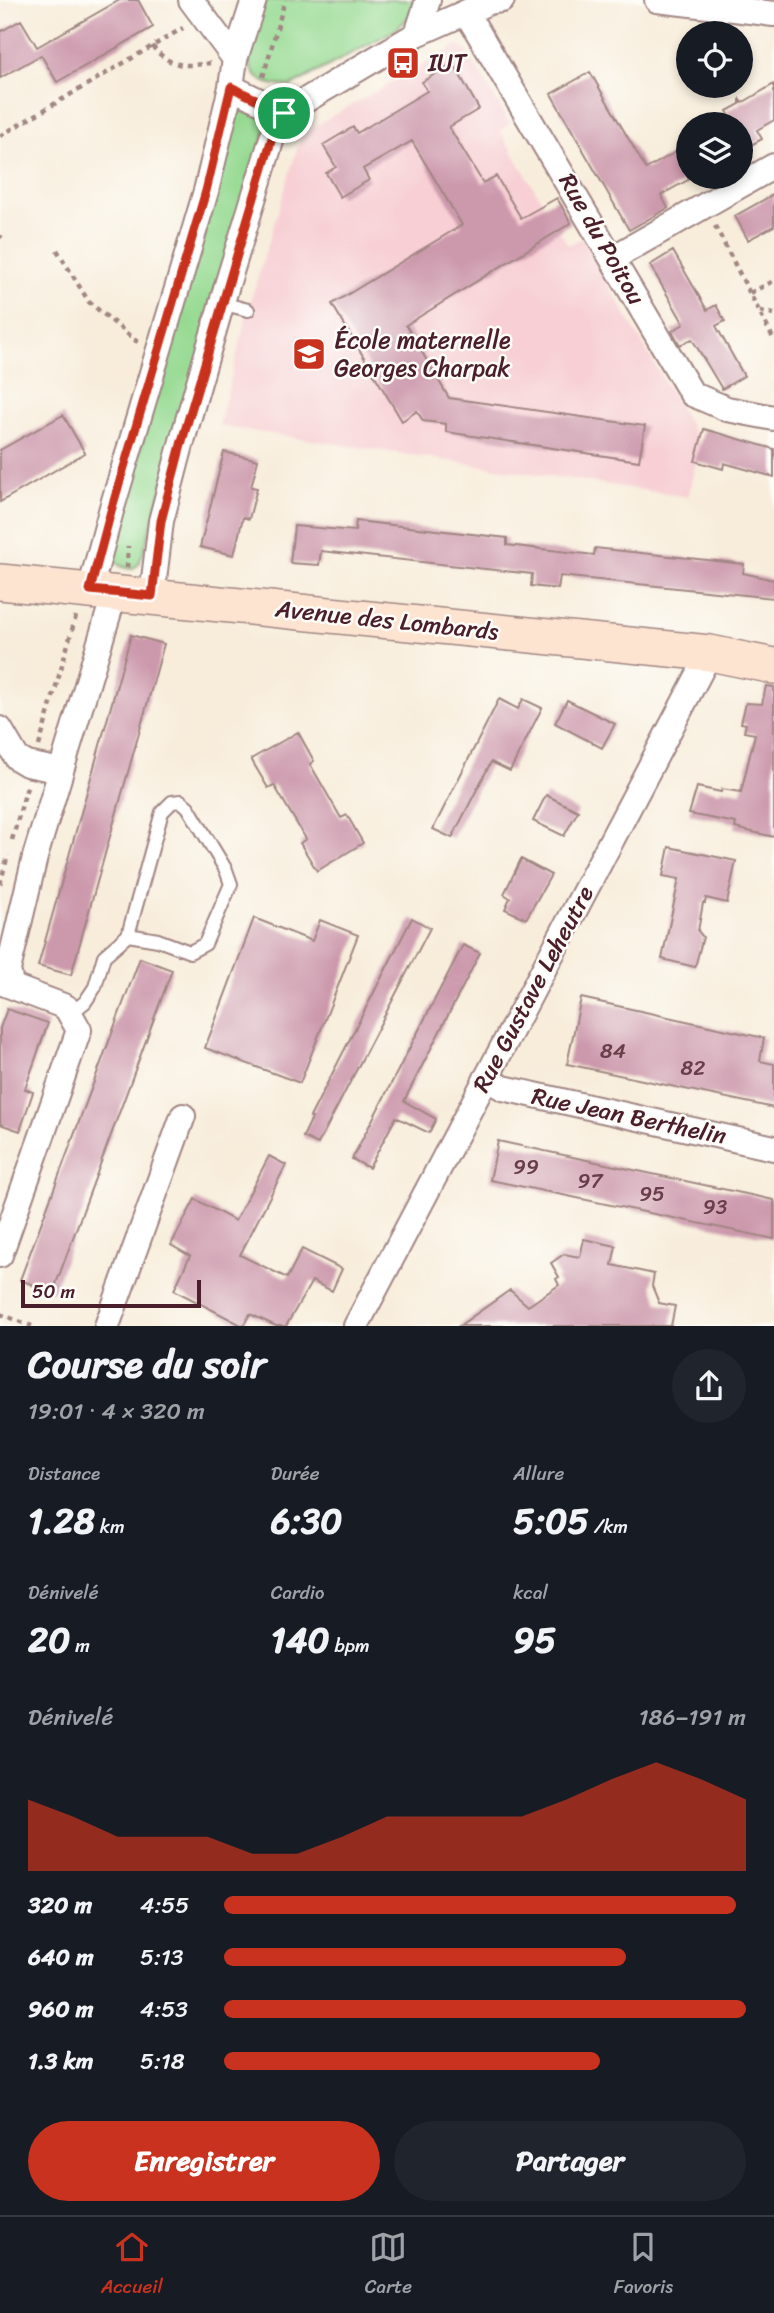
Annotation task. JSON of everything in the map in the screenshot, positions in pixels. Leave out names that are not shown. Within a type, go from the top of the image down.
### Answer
[{"type":"street","points":[[0,1255],[79,1030],[66,1007],[6,983],[8,970],[61,771],[103,591],[106,537],[206,191],[231,87],[235,59],[254,0]]},
{"type":"street","points":[[417,34],[428,0]]},
{"type":"street","points":[[152,596],[161,521],[221,303],[272,138],[284,113],[417,34],[489,2],[502,0]]},
{"type":"street","points":[[657,0],[774,14]]},
{"type":"street","points":[[192,11],[235,59]]},
{"type":"street","name":"Rue du Poitou","points":[[466,12],[692,394],[727,409],[774,418]]},
{"type":"street","points":[[231,87],[284,113]]},
{"type":"street","points":[[613,258],[774,166]]},
{"type":"street","name":"Avenue des Lombards","points":[[0,582],[710,653],[774,666]]},
{"type":"street","name":"Rue Gustave Leheutre","points":[[356,1326],[710,653]]},
{"type":"street","points":[[0,729],[17,758],[27,764],[61,771]]},
{"type":"street","name":"Rue Jean Berthelin","points":[[486,1077],[503,1088],[774,1148]]},
{"type":"street","points":[[107,1326],[183,1116]]},
{"type":"lane","points":[[221,303],[248,310]]},
{"type":"lane","points":[[70,1014],[85,1002],[95,987],[104,956],[128,935],[162,812],[172,802],[181,801],[188,807],[226,870],[231,884],[205,944],[190,952],[159,940],[128,935]]},
{"type":"path","points":[[0,136],[152,46],[192,11]]},
{"type":"path","points":[[152,46],[172,64],[215,62],[209,52]]},
{"type":"path","points":[[704,206],[774,340]]},
{"type":"path","points":[[58,250],[75,283],[89,302],[136,341],[140,328]]},
{"type":"path","points":[[750,293],[774,281]]},
{"type":"path","points":[[760,312],[774,314]]},
{"type":"path","points":[[106,537],[157,549]]},
{"type":"path","points":[[0,1314],[32,1326]]},
{"type":"shaded area","points":[[458,45],[467,52],[510,123],[500,131],[568,245],[582,238],[700,444],[688,497],[219,426],[248,310],[300,139],[313,127]]},
{"type":"green space","points":[[263,0],[417,0],[408,18],[395,30],[291,86],[271,84],[258,78],[252,69],[249,58],[250,44]]},
{"type":"green space","points":[[249,107],[263,114],[266,121],[265,131],[143,553],[139,564],[132,569],[124,567],[116,563],[111,552],[234,117]]},
{"type":"building","points":[[120,0],[138,0],[153,27],[57,82],[41,55],[0,78],[0,32],[21,20],[37,47]]},
{"type":"building","points":[[453,63],[479,109],[449,127],[483,183],[496,176],[521,218],[557,198],[571,223],[406,325],[449,398],[645,426],[639,461],[446,432],[446,424],[423,421],[417,411],[402,421],[332,304],[462,225],[412,141],[363,169],[369,180],[340,197],[326,173],[336,167],[323,145],[353,127],[357,133],[427,91],[422,82]]},
{"type":"building","points":[[590,72],[646,169],[676,152],[676,187],[661,195],[668,208],[629,230],[551,94]]},
{"type":"building","points":[[774,84],[774,120],[757,130],[762,139],[753,144],[753,112],[727,111],[740,104],[740,100],[742,103]]},
{"type":"building","points":[[774,194],[774,226],[748,240],[735,216]]},
{"type":"building","points":[[673,251],[707,310],[716,305],[725,321],[716,326],[744,376],[722,389],[692,339],[680,345],[672,331],[684,324],[650,265]]},
{"type":"building","points":[[63,415],[85,453],[0,502],[0,450]]},
{"type":"building","points":[[704,429],[774,449],[774,477],[724,463],[723,469],[695,461]]},
{"type":"building","points":[[224,452],[258,460],[251,487],[257,488],[249,519],[243,517],[234,555],[200,547]]},
{"type":"building","points":[[356,521],[507,538],[507,545],[594,555],[595,548],[744,564],[743,573],[774,580],[774,598],[560,576],[558,589],[531,586],[532,574],[321,551],[319,565],[290,563],[294,526],[355,531]]},
{"type":"building","points":[[131,635],[164,644],[71,975],[38,966]]},
{"type":"building","points":[[766,686],[774,687],[774,837],[735,828],[736,823],[689,814],[697,787],[721,792],[722,789],[741,792],[755,734],[744,732],[746,724],[741,723],[746,703],[762,704]]},
{"type":"building","points":[[499,699],[518,709],[523,699],[542,708],[510,771],[491,762],[452,838],[433,829]]},
{"type":"building","points":[[567,700],[615,724],[602,748],[555,723]]},
{"type":"building","points":[[298,732],[314,761],[310,764],[341,818],[347,815],[363,843],[317,871],[300,843],[306,839],[274,785],[268,788],[251,759]]},
{"type":"building","points":[[546,795],[578,811],[564,836],[533,821]]},
{"type":"building","points":[[669,847],[736,861],[727,903],[706,898],[703,903],[698,931],[703,937],[695,967],[662,959],[679,879],[663,876]]},
{"type":"building","points":[[521,859],[551,875],[526,919],[505,909],[510,898],[504,894]]},
{"type":"building","points":[[254,918],[312,941],[320,920],[358,935],[300,1083],[205,1048]]},
{"type":"building","points":[[412,918],[430,928],[318,1144],[303,1137],[312,1118],[310,1117]]},
{"type":"building","points":[[463,945],[480,953],[404,1101],[436,1119],[429,1133],[396,1117],[369,1168],[352,1159]]},
{"type":"building","points":[[140,958],[172,970],[53,1292],[20,1280]]},
{"type":"building","points":[[581,998],[764,1038],[760,1061],[774,1064],[774,1108],[567,1064]]},
{"type":"building","points":[[7,1009],[48,1023],[25,1089],[33,1092],[20,1131],[0,1124],[0,1028]]},
{"type":"building","points":[[498,1141],[774,1200],[774,1239],[490,1180]]},
{"type":"building","points":[[269,1156],[286,1165],[240,1255],[287,1278],[302,1249],[342,1269],[332,1291],[312,1281],[286,1326],[276,1326],[250,1314],[243,1326],[174,1290],[190,1256],[171,1245],[195,1199],[235,1221]]},
{"type":"building","points":[[584,1239],[616,1246],[612,1265],[654,1274],[652,1286],[659,1303],[675,1306],[671,1326],[459,1326],[510,1290],[528,1306],[559,1285],[556,1279],[559,1277],[551,1263],[564,1254],[580,1257]]},
{"type":"place","name":"IUT","points":[[403,63]]},
{"type":"place","name":"École maternelle Georges Charpak","points":[[309,354]]},
{"type":"route","points":[[231,87],[284,113],[272,138],[182,441],[161,521],[152,596],[90,590],[206,191],[231,87]]}]
